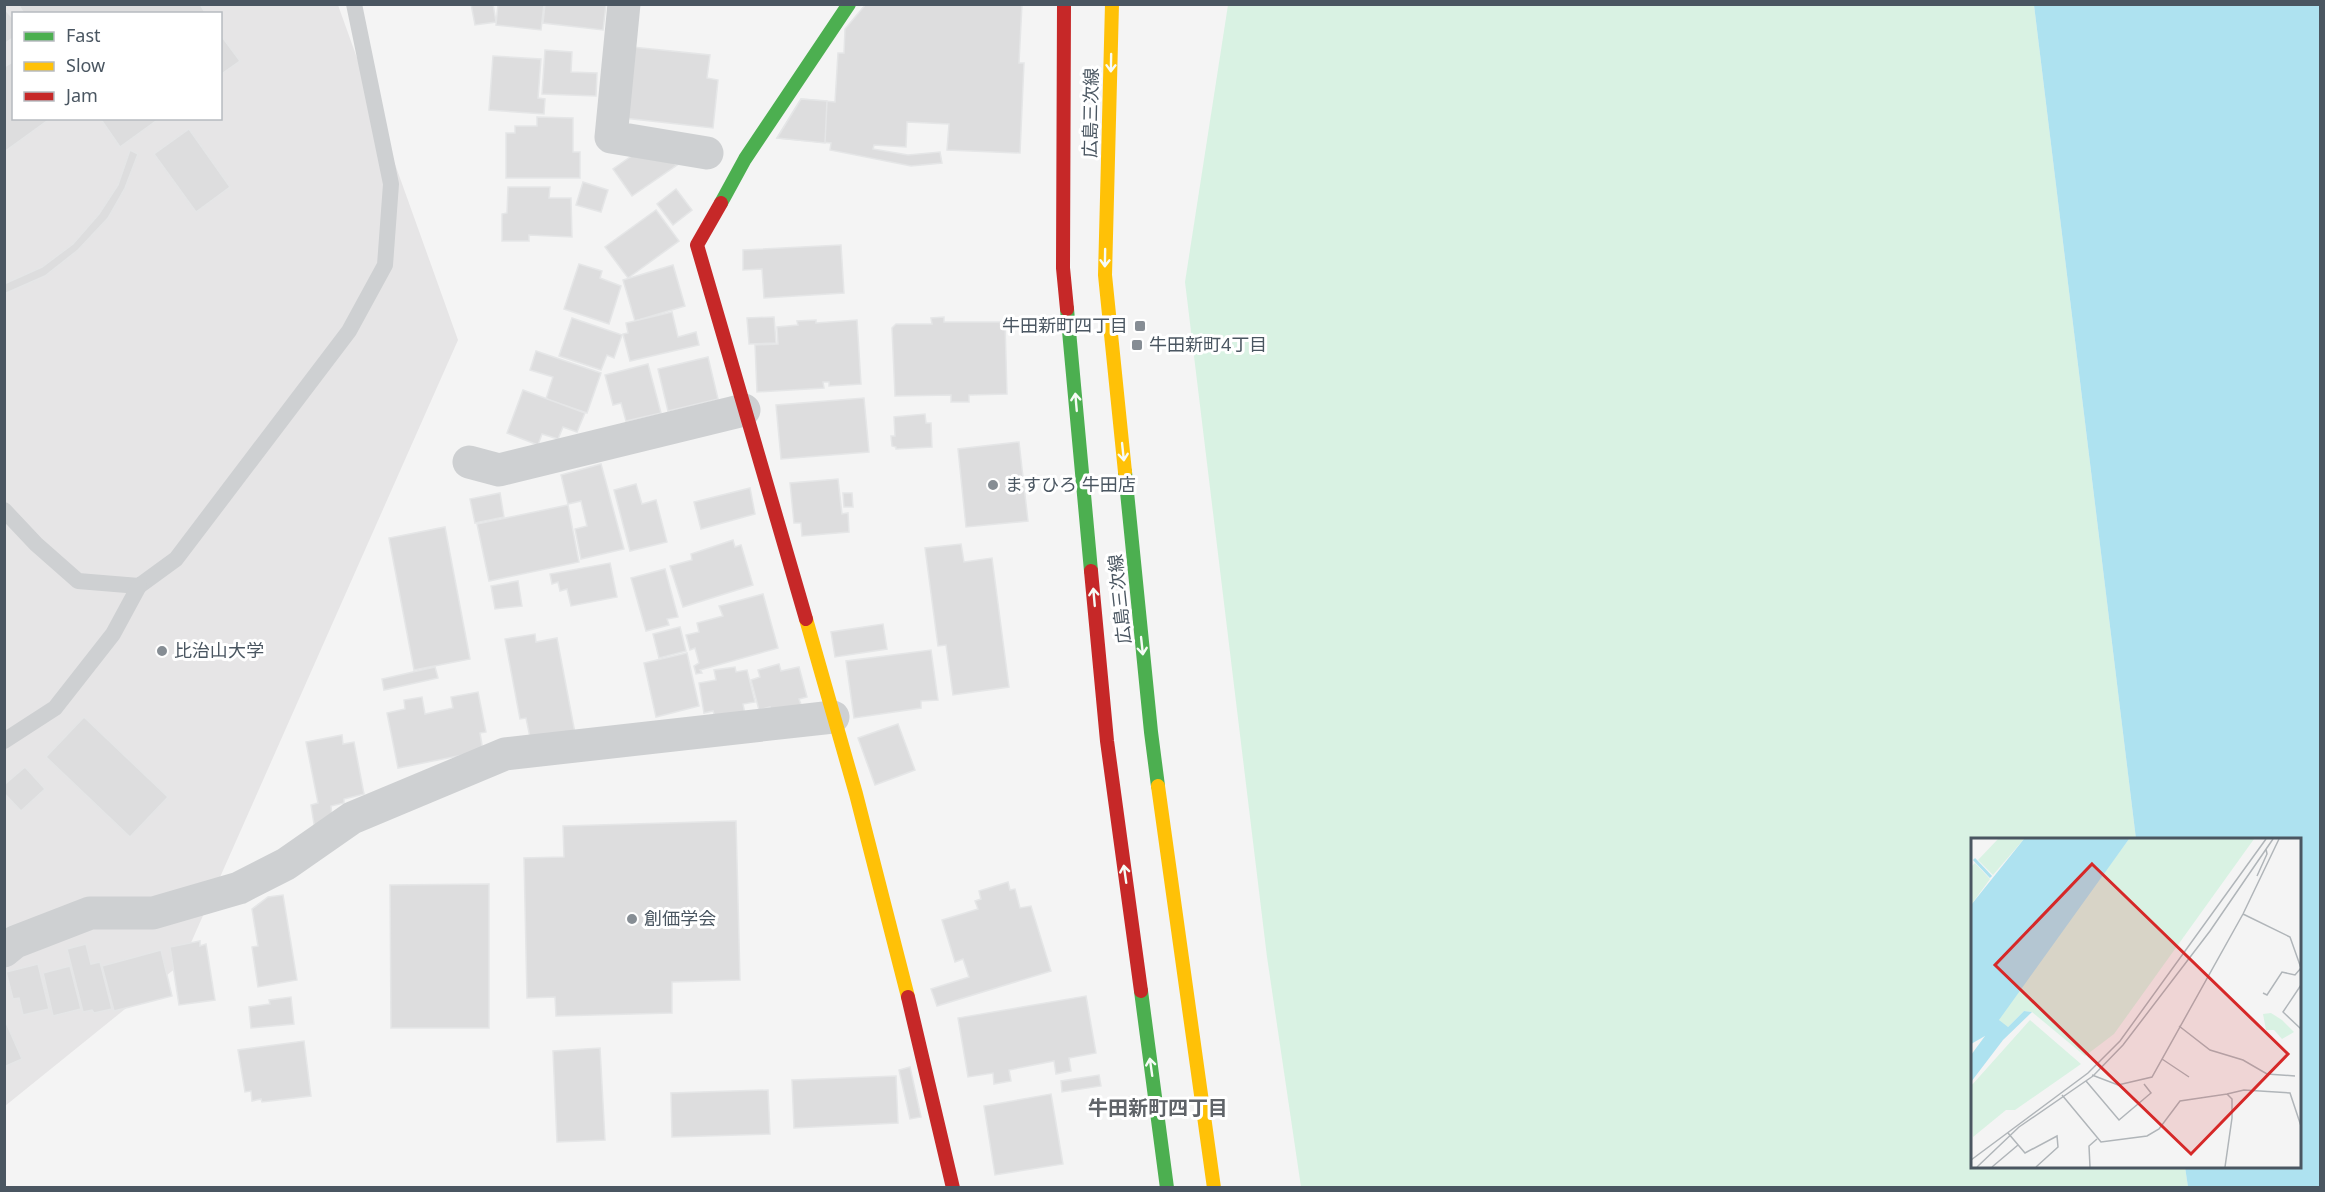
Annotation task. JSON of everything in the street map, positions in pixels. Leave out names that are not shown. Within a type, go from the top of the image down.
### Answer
[{"type":"main road","points":[[849,4],[745,159],[697,245],[774,505],[877,873],[953,1188]]},
{"type":"main road","name":"広島三次線","points":[[1064,4],[1063,268],[1107,741],[1167,1188]]},
{"type":"main road","name":"広島三次線","points":[[1112,4],[1105,275],[1151,732],[1214,1188]]},
{"type":"street","points":[[624,4],[611,137],[707,153]]},
{"type":"street","points":[[469,462],[499,470],[744,410]]},
{"type":"street","points":[[4,951],[15,942],[90,913],[153,913],[239,888],[286,864],[352,818],[505,754],[833,717]]},
{"type":"lane","points":[[4,741],[55,708],[113,634],[139,586],[176,560],[349,331],[385,265],[391,184],[354,4]]},
{"type":"lane","points":[[4,510],[36,544],[78,580],[139,586]]},
{"type":"shaded area","name":"比治山大学","points":[[5,5],[338,5],[458,340],[182,963],[5,1106]]},
{"type":"green space","points":[[1228,5],[2034,5],[2136,838],[1971,838],[1971,1168],[2185,1168],[2188,1187],[1301,1187],[1267,957],[1185,282]]},
{"type":"water","points":[[2034,5],[2320,5],[2320,1187],[2188,1187],[2185,1168],[2301,1168],[2301,838],[2136,838]]},
{"type":"building","points":[[18,4],[200,4],[205,12],[23,12]]},
{"type":"building","points":[[471,4],[493,4],[496,22],[475,25]]},
{"type":"building","points":[[498,4],[544,4],[541,30],[496,25]]},
{"type":"building","points":[[545,4],[606,4],[603,30],[543,23]]},
{"type":"building","points":[[866,4],[1022,4],[1019,63],[1024,63],[1020,153],[947,150],[949,124],[907,122],[906,147],[874,145],[873,149],[908,155],[940,152],[942,163],[911,166],[830,150],[831,143],[777,138],[801,99],[835,102],[838,53],[844,53],[845,29]]},
{"type":"building","points":[[4,8],[12,18],[12,38],[4,44]]},
{"type":"building","points":[[222,37],[240,61],[222,74]]},
{"type":"building","points":[[632,47],[710,55],[707,78],[718,80],[713,128],[624,118]]},
{"type":"building","points":[[545,50],[572,52],[571,72],[597,73],[596,96],[542,94]]},
{"type":"building","points":[[493,56],[541,59],[538,98],[545,99],[544,114],[489,110]]},
{"type":"building","points":[[12,62],[12,120],[48,120],[4,152],[4,67]]},
{"type":"building","points":[[801,99],[827,101],[825,143],[777,138]]},
{"type":"building","points":[[537,117],[573,118],[573,152],[580,152],[580,178],[506,178],[506,133],[515,133],[515,126],[537,126]]},
{"type":"building","points":[[101,120],[157,120],[120,147]]},
{"type":"building","points":[[189,129],[230,187],[196,212],[154,154]]},
{"type":"building","points":[[643,148],[677,165],[632,196],[613,169]]},
{"type":"building","points":[[130,150],[138,154],[125,188],[108,218],[78,250],[45,276],[4,294],[4,284],[42,267],[73,244],[99,214],[118,185]]},
{"type":"building","points":[[583,182],[608,190],[601,212],[576,205]]},
{"type":"building","points":[[508,187],[550,187],[549,198],[571,198],[572,237],[529,235],[529,241],[502,241],[502,214],[507,213]]},
{"type":"building","points":[[676,189],[692,210],[673,225],[657,204]]},
{"type":"building","points":[[656,210],[679,241],[628,278],[605,247]]},
{"type":"building","points":[[841,245],[844,293],[764,298],[762,269],[743,270],[743,250]]},
{"type":"building","points":[[579,264],[602,271],[600,278],[621,286],[609,324],[564,309]]},
{"type":"building","points":[[673,265],[685,306],[635,321],[623,280]]},
{"type":"building","points":[[672,312],[678,337],[696,332],[699,345],[630,361],[623,334],[628,333],[626,323]]},
{"type":"building","points":[[774,317],[776,343],[749,344],[747,318]]},
{"type":"building","points":[[944,317],[944,322],[1005,322],[1007,394],[969,395],[969,402],[951,402],[951,395],[895,396],[892,328],[896,324],[932,324],[931,318]]},
{"type":"building","points":[[572,318],[622,335],[614,358],[607,355],[601,370],[559,356]]},
{"type":"building","points":[[816,320],[816,323],[857,320],[861,384],[829,386],[829,382],[823,382],[824,388],[757,392],[755,345],[778,344],[777,327],[798,325],[797,321]]},
{"type":"building","points":[[536,351],[601,373],[587,413],[546,399],[553,377],[530,370]]},
{"type":"building","points":[[708,357],[718,399],[668,411],[658,369]]},
{"type":"building","points":[[648,364],[661,413],[626,421],[621,403],[613,405],[605,375]]},
{"type":"building","points":[[523,390],[585,413],[577,432],[563,427],[558,439],[542,434],[538,445],[507,433]]},
{"type":"building","points":[[864,398],[869,452],[781,459],[776,405]]},
{"type":"building","points":[[925,414],[926,423],[931,423],[932,447],[896,449],[892,446],[891,436],[895,436],[894,417]]},
{"type":"building","name":"ますひろ 牛田店","points":[[1019,442],[1028,521],[966,527],[958,449]]},
{"type":"building","points":[[601,464],[624,549],[581,559],[575,529],[587,526],[581,501],[568,504],[561,475]]},
{"type":"building","points":[[838,479],[842,514],[848,513],[849,532],[802,536],[801,523],[794,523],[790,483]]},
{"type":"building","points":[[636,484],[642,504],[656,500],[667,542],[630,551],[614,490]]},
{"type":"building","points":[[750,488],[755,514],[701,529],[694,502]]},
{"type":"building","points":[[500,493],[504,517],[475,523],[470,499]]},
{"type":"building","points":[[843,493],[852,493],[853,507],[844,507]]},
{"type":"building","points":[[568,505],[579,562],[489,581],[477,524]]},
{"type":"building","points":[[445,527],[470,659],[414,670],[389,538]]},
{"type":"building","points":[[733,540],[735,547],[741,545],[753,585],[683,607],[670,566],[692,560],[691,554]]},
{"type":"building","points":[[961,544],[964,562],[992,558],[1009,687],[953,695],[946,645],[938,646],[925,548]]},
{"type":"building","points":[[610,563],[617,597],[571,606],[567,589],[560,591],[558,582],[552,584],[550,574]]},
{"type":"building","points":[[665,569],[678,617],[667,619],[669,625],[646,631],[631,578]]},
{"type":"building","points":[[518,581],[522,606],[495,609],[491,586]]},
{"type":"building","points":[[763,594],[778,648],[700,670],[702,673],[696,674],[694,666],[699,663],[695,648],[690,650],[686,635],[699,632],[697,623],[723,616],[719,606]]},
{"type":"building","points":[[883,624],[887,649],[835,657],[831,632]]},
{"type":"building","points":[[680,627],[686,651],[659,658],[653,634]]},
{"type":"building","points":[[535,634],[536,642],[557,638],[575,733],[531,742],[526,718],[520,719],[505,639]]},
{"type":"building","points":[[931,650],[938,700],[921,701],[921,708],[854,718],[846,661]]},
{"type":"building","points":[[687,653],[699,706],[656,717],[644,663]]},
{"type":"building","points":[[779,664],[781,671],[799,667],[807,697],[799,699],[803,710],[772,715],[770,707],[759,710],[751,680],[760,677],[758,670]]},
{"type":"building","points":[[435,667],[438,678],[384,690],[382,679]]},
{"type":"building","points":[[735,667],[736,672],[747,670],[755,702],[743,704],[745,714],[715,717],[713,711],[704,713],[699,683],[716,680],[714,670]]},
{"type":"building","points":[[478,692],[486,732],[480,733],[483,751],[398,768],[387,713],[405,709],[404,700],[422,697],[425,714],[453,708],[451,697]]},
{"type":"building","points":[[84,717],[168,797],[130,837],[46,757]]},
{"type":"building","points":[[898,724],[915,770],[875,785],[858,738]]},
{"type":"building","points":[[342,735],[343,744],[354,742],[364,794],[344,799],[344,803],[331,806],[332,819],[315,830],[311,805],[318,803],[306,742]]},
{"type":"building","points":[[25,767],[45,789],[21,811],[4,793],[4,785]]},
{"type":"building","name":"創価学会","points":[[736,821],[740,980],[672,982],[672,1013],[556,1016],[555,997],[527,998],[524,858],[564,857],[563,826]]},
{"type":"building","points":[[1008,882],[1010,890],[1015,889],[1020,908],[1031,906],[1051,971],[937,1006],[931,989],[969,977],[963,959],[955,962],[942,920],[978,909],[975,901],[981,899],[979,891]]},
{"type":"building","points":[[489,884],[489,1028],[391,1028],[390,885]]},
{"type":"building","points":[[283,895],[297,980],[258,987],[252,947],[258,946],[252,909],[268,897]]},
{"type":"building","points":[[200,941],[200,946],[206,944],[215,1000],[179,1005],[170,947]]},
{"type":"building","points":[[86,944],[91,964],[100,962],[112,1009],[94,1013],[92,1010],[83,1012],[67,949]]},
{"type":"building","points":[[161,950],[172,996],[114,1011],[102,966]]},
{"type":"building","points":[[38,964],[49,1009],[23,1015],[19,998],[13,999],[6,972]]},
{"type":"building","points":[[70,966],[81,1009],[53,1016],[43,973]]},
{"type":"building","points":[[1086,996],[1096,1053],[1069,1058],[1071,1071],[1056,1074],[1054,1061],[1009,1070],[1011,1081],[994,1084],[993,1073],[968,1077],[958,1018]]},
{"type":"building","points":[[291,997],[294,1024],[251,1028],[249,1007],[270,1004],[269,1000]]},
{"type":"building","points":[[4,1018],[22,1059],[4,1067]]},
{"type":"building","points":[[304,1041],[311,1096],[262,1102],[261,1099],[252,1101],[251,1091],[245,1092],[238,1050]]},
{"type":"building","points":[[600,1048],[605,1140],[557,1142],[553,1051]]},
{"type":"building","points":[[910,1067],[921,1117],[910,1119],[899,1070]]},
{"type":"building","points":[[1099,1075],[1101,1086],[1062,1092],[1061,1081]]},
{"type":"building","points":[[896,1076],[898,1123],[794,1128],[792,1080]]},
{"type":"building","points":[[768,1090],[770,1134],[672,1137],[671,1093]]},
{"type":"building","points":[[1051,1094],[1063,1164],[995,1175],[984,1106]]},
{"type":"traffic: fast","points":[[721,203],[745,159],[849,4]]},
{"type":"traffic: fast","points":[[1067,309],[1091,571]]},
{"type":"traffic: fast","points":[[1125,472],[1158,786]]},
{"type":"traffic: fast","points":[[1141,991],[1167,1188]]},
{"type":"traffic: slow","points":[[1112,4],[1105,275],[1125,472]]},
{"type":"traffic: slow","points":[[806,619],[856,794],[908,997]]},
{"type":"traffic: slow","points":[[1158,786],[1214,1188]]},
{"type":"traffic: jam","points":[[1064,4],[1063,268],[1067,309]]},
{"type":"traffic: jam","points":[[721,203],[697,245],[806,619]]},
{"type":"traffic: jam","points":[[1091,571],[1107,741],[1141,991]]},
{"type":"traffic: jam","points":[[908,997],[953,1188]]},
{"type":"place","name":"牛田新町四丁目","points":[[1140,326]]},
{"type":"place","name":"牛田新町4丁目","points":[[1137,345]]},
{"type":"place","name":"ますひろ 牛田店","points":[[993,485]]},
{"type":"place","name":"比治山大学","points":[[162,651]]},
{"type":"place","name":"創価学会","points":[[632,919]]},
{"type":"district","name":"牛田新町四丁目","points":[[1158,1108]]}]
